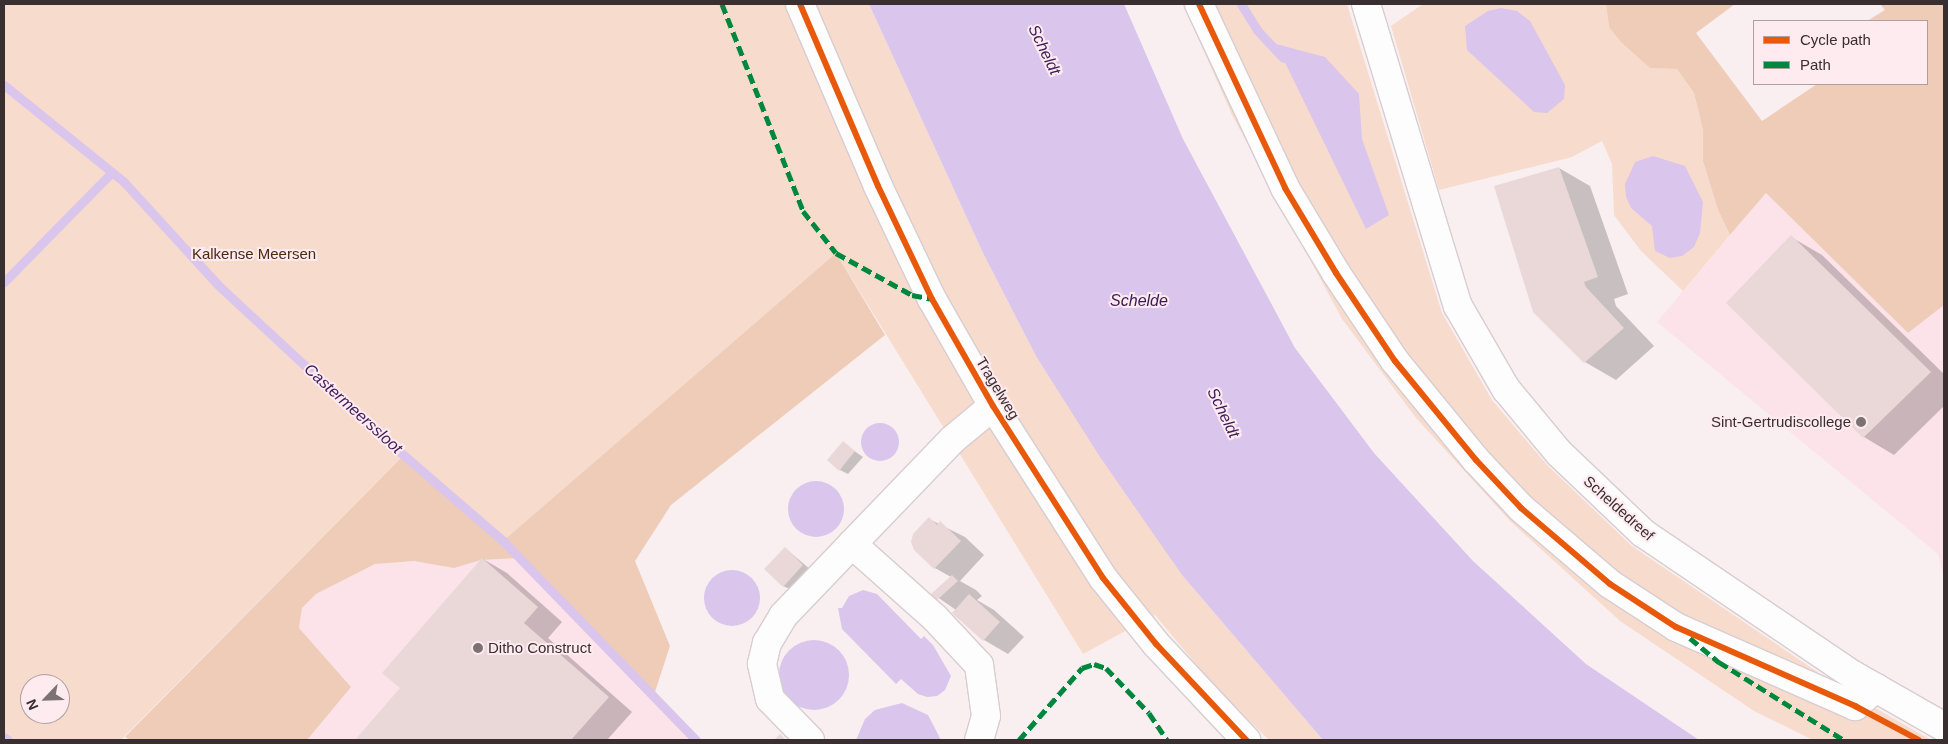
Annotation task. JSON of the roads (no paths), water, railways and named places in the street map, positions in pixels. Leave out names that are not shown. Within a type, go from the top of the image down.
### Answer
[{"type":"street","name":"Tragelweg","points":[[800,4],[878,186],[924,282],[993,406],[1103,578],[1156,644],[1246,740]]},
{"type":"street","points":[[1199,4],[1232,81],[1286,188],[1336,273],[1396,361],[1476,460],[1521,508],[1610,584],[1676,627],[1855,706],[1876,688]]},
{"type":"street","name":"Scheldedreef","points":[[1373,7],[1417,179],[1458,306],[1474,337],[1506,389],[1559,453],[1643,533],[1876,688],[1944,727]]},
{"type":"street","points":[[810,740],[770,699],[762,664],[767,643],[783,616],[952,440],[993,406]]},
{"type":"street","points":[[852,544],[935,618],[980,665],[986,716],[979,740]]},
{"type":"water","name":"Schelde","points":[[869,4],[1124,4],[1183,139],[1295,348],[1374,453],[1473,561],[1586,664],[1699,740],[1323,740],[1182,575],[1100,457],[1036,356],[983,253]]},
{"type":"water","points":[[1501,8],[1517,11],[1530,21],[1565,85],[1564,99],[1547,113],[1534,112],[1467,50],[1465,26],[1488,11]]},
{"type":"water","points":[[1276,44],[1325,57],[1359,94],[1362,139],[1389,215],[1366,229]]},
{"type":"water","points":[[1653,156],[1685,166],[1703,202],[1700,233],[1694,247],[1682,256],[1670,258],[1655,251],[1652,226],[1631,208],[1626,197],[1625,184],[1635,162]]},
{"type":"water","points":[[880,423],[894,428],[899,442],[894,456],[880,461],[866,456],[861,442],[866,428]]},
{"type":"water","points":[[816,481],[827,483],[836,489],[842,498],[844,509],[842,520],[836,529],[827,535],[816,537],[805,535],[796,529],[790,520],[788,509],[790,498],[796,489],[805,483]]},
{"type":"water","points":[[732,570],[743,572],[752,578],[758,587],[760,598],[758,609],[752,618],[743,624],[732,626],[721,624],[712,618],[706,609],[704,598],[706,587],[712,578],[721,572]]},
{"type":"water","points":[[863,590],[877,594],[921,639],[924,636],[933,645],[951,676],[945,690],[937,696],[927,697],[918,694],[901,679],[896,684],[842,629],[838,608],[842,608],[849,596]]},
{"type":"water","points":[[814,640],[833,646],[843,656],[849,675],[843,694],[833,704],[814,710],[795,704],[785,694],[779,675],[785,656],[795,646]]},
{"type":"water","points":[[902,703],[928,715],[941,740],[856,740],[865,719],[875,710]]},
{"type":"waterway","points":[[1241,4],[1257,30],[1283,58]]},
{"type":"waterway","name":"Castermeerssloot","points":[[4,85],[124,182],[217,284],[370,426],[503,541],[696,740]]},
{"type":"waterway","points":[[4,282],[112,172]]},
{"type":"waterway","points":[[4,737],[8,740]]},
{"type":"place","name":"Sint-Gertrudiscollege","points":[[1861,422]]},
{"type":"place","name":"Ditho Construct","points":[[478,648]]},
{"type":"water label","name":"Scheldt","points":[[1044,50]]},
{"type":"water label","name":"Scheldt","points":[[1223,413]]},
{"type":"park label","name":"Kalkense Meersen","points":[[254,254]]}]
